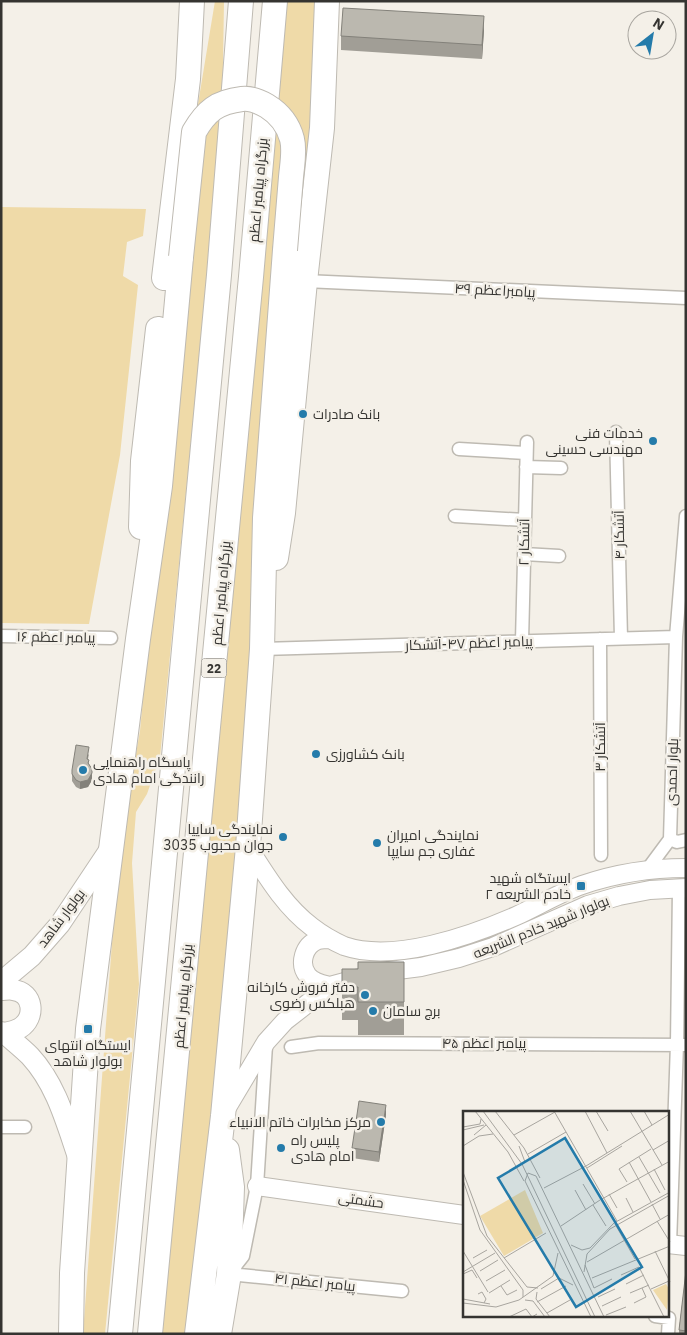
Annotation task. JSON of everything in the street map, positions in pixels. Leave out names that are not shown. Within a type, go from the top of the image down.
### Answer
[{"type":"highway","points":[[138,639],[143,461],[188,79],[192,1]]},
{"type":"highway","points":[[188,79],[204,1]]},
{"type":"highway","name":"22","points":[[120,1334],[218,285],[241,1]]},
{"type":"highway","points":[[262,649],[283,513],[322,128],[327,1]]},
{"type":"highway","name":"بزرگراه پیامبر اعظم","points":[[150,1334],[250,287],[275,2]]},
{"type":"highway","points":[[71,1334],[78,1158],[88,1029],[138,639],[160,486],[194,132],[202,118],[215,107],[230,100],[246,99],[262,103],[276,112],[287,125],[292,140],[293,157],[265,518],[262,649],[248,847],[222,1116],[197,1334]]},
{"type":"highway","points":[[219,1334],[229,1274],[232,1187],[222,1116]]},
{"type":"highway","points":[[64,1334],[72,1273]]},
{"type":"main road","name":"بولوار شاهد","points":[[1,982],[32,956],[60,924],[112,846]]},
{"type":"main road","points":[[1,990],[14,990],[27,996],[32,1011],[25,1024],[18,1029],[3,1033]]},
{"type":"main road","points":[[3,1033],[31,1057],[47,1078],[56,1096],[78,1158]]},
{"type":"street","name":"پیامبراعظم ۴۹","points":[[305,281],[686,298]]},
{"type":"street","name":"آتشکار ۴","points":[[616,432],[622,638]]},
{"type":"street","name":"آتشکار ۲","points":[[459,449],[526,447],[522,642]]},
{"type":"street","points":[[526,467],[561,468]]},
{"type":"street","points":[[455,516],[525,520]]},
{"type":"street","name":"بلوار احمدی","points":[[670,839],[676,637],[686,516]]},
{"type":"street","points":[[524,554],[559,556]]},
{"type":"street","name":"پیامبر اعظم ۱۶","points":[[1,636],[111,638]]},
{"type":"street","name":"پیامبر اعظم ۴۷-آتشکار","points":[[262,649],[676,637]]},
{"type":"street","name":"آتشکار ۳","points":[[600,639],[601,855]]},
{"type":"street","points":[[648,870],[670,839],[677,842],[686,840]]},
{"type":"street","name":"بولوار شهید خادم الشریعه","points":[[248,847],[272,884],[292,910],[311,926],[330,939],[345,946],[380,952],[454,939],[486,928],[581,886],[614,876],[648,870],[686,868]]},
{"type":"street","points":[[675,1244],[682,1044],[682,888]]},
{"type":"street","name":"بولوار شهید خادم الشریعه","points":[[222,1116],[266,1042],[284,1021],[330,986],[382,972],[421,967],[459,958],[493,947],[588,905],[618,896],[650,890],[682,888]]},
{"type":"street","points":[[330,939],[319,939],[309,945],[303,954],[303,966],[308,976],[316,983],[330,986]]},
{"type":"street","points":[[229,1274],[243,1256],[257,1186],[266,1042]]},
{"type":"street","name":"پیامبر اعظم ۴۵","points":[[291,1047],[319,1042],[682,1044]]},
{"type":"street","points":[[1,1127],[25,1128]]},
{"type":"street","name":"حشمتی","points":[[257,1186],[463,1215]]},
{"type":"street","name":"پیامبر اعظم ۴۱","points":[[229,1274],[402,1291]]},
{"type":"street","points":[[668,1334],[669,1318]]},
{"type":"shaded area","points":[[215,1],[224,1],[222,126],[160,757],[147,794],[136,812],[132,863],[139,984],[105,1334],[83,1334],[119,848],[140,731],[198,104]]},
{"type":"shaded area","points":[[281,1],[318,1],[317,101],[297,240],[253,640],[220,1056],[185,1334],[161,1334]]},
{"type":"shaded area","points":[[1,207],[146,209],[143,236],[127,242],[123,276],[138,285],[120,455],[89,624],[1,623]]},
{"type":"building","points":[[343,8],[484,16],[482,45],[341,36]]},
{"type":"building","points":[[76,745],[89,747],[87,759],[92,769],[88,780],[80,782],[72,774]]},
{"type":"building","points":[[358,962],[404,962],[404,1002],[358,1002],[358,987],[342,987],[342,969],[358,969]]},
{"type":"building","points":[[359,1101],[386,1105],[379,1152],[352,1148]]},
{"type":"building","points":[[686,1271],[686,1331],[679,1330]]},
{"type":"place","name":"بانک صادرات","points":[[303,414]]},
{"type":"place","name":"خدمات فنی مهندسی حسینی","points":[[653,441]]},
{"type":"place","name":"بانک کشاورزی","points":[[316,754]]},
{"type":"place","name":"پاسگاه راهنمایی رانندگی امام هادی","points":[[83,770]]},
{"type":"place","name":"نمایندگی سایپا جوان محبوب 3035","points":[[283,837]]},
{"type":"place","name":"نمایندگی امیران غفاری جم سایپا","points":[[377,843]]},
{"type":"place","name":"ایستگاه شهید خادم الشریعه ۲","points":[[581,886]]},
{"type":"place","name":"دفتر فروش کارخانه هبلکس رضوی","points":[[365,995]]},
{"type":"place","name":"برج سامان","points":[[373,1011]]},
{"type":"place","name":"ایستگاه انتهای بولوار شاهد","points":[[88,1029]]},
{"type":"place","name":"مرکز مخابرات خاتم الانبیاء","points":[[381,1122]]},
{"type":"place","name":"پلیس راه امام هادی","points":[[281,1148]]}]
